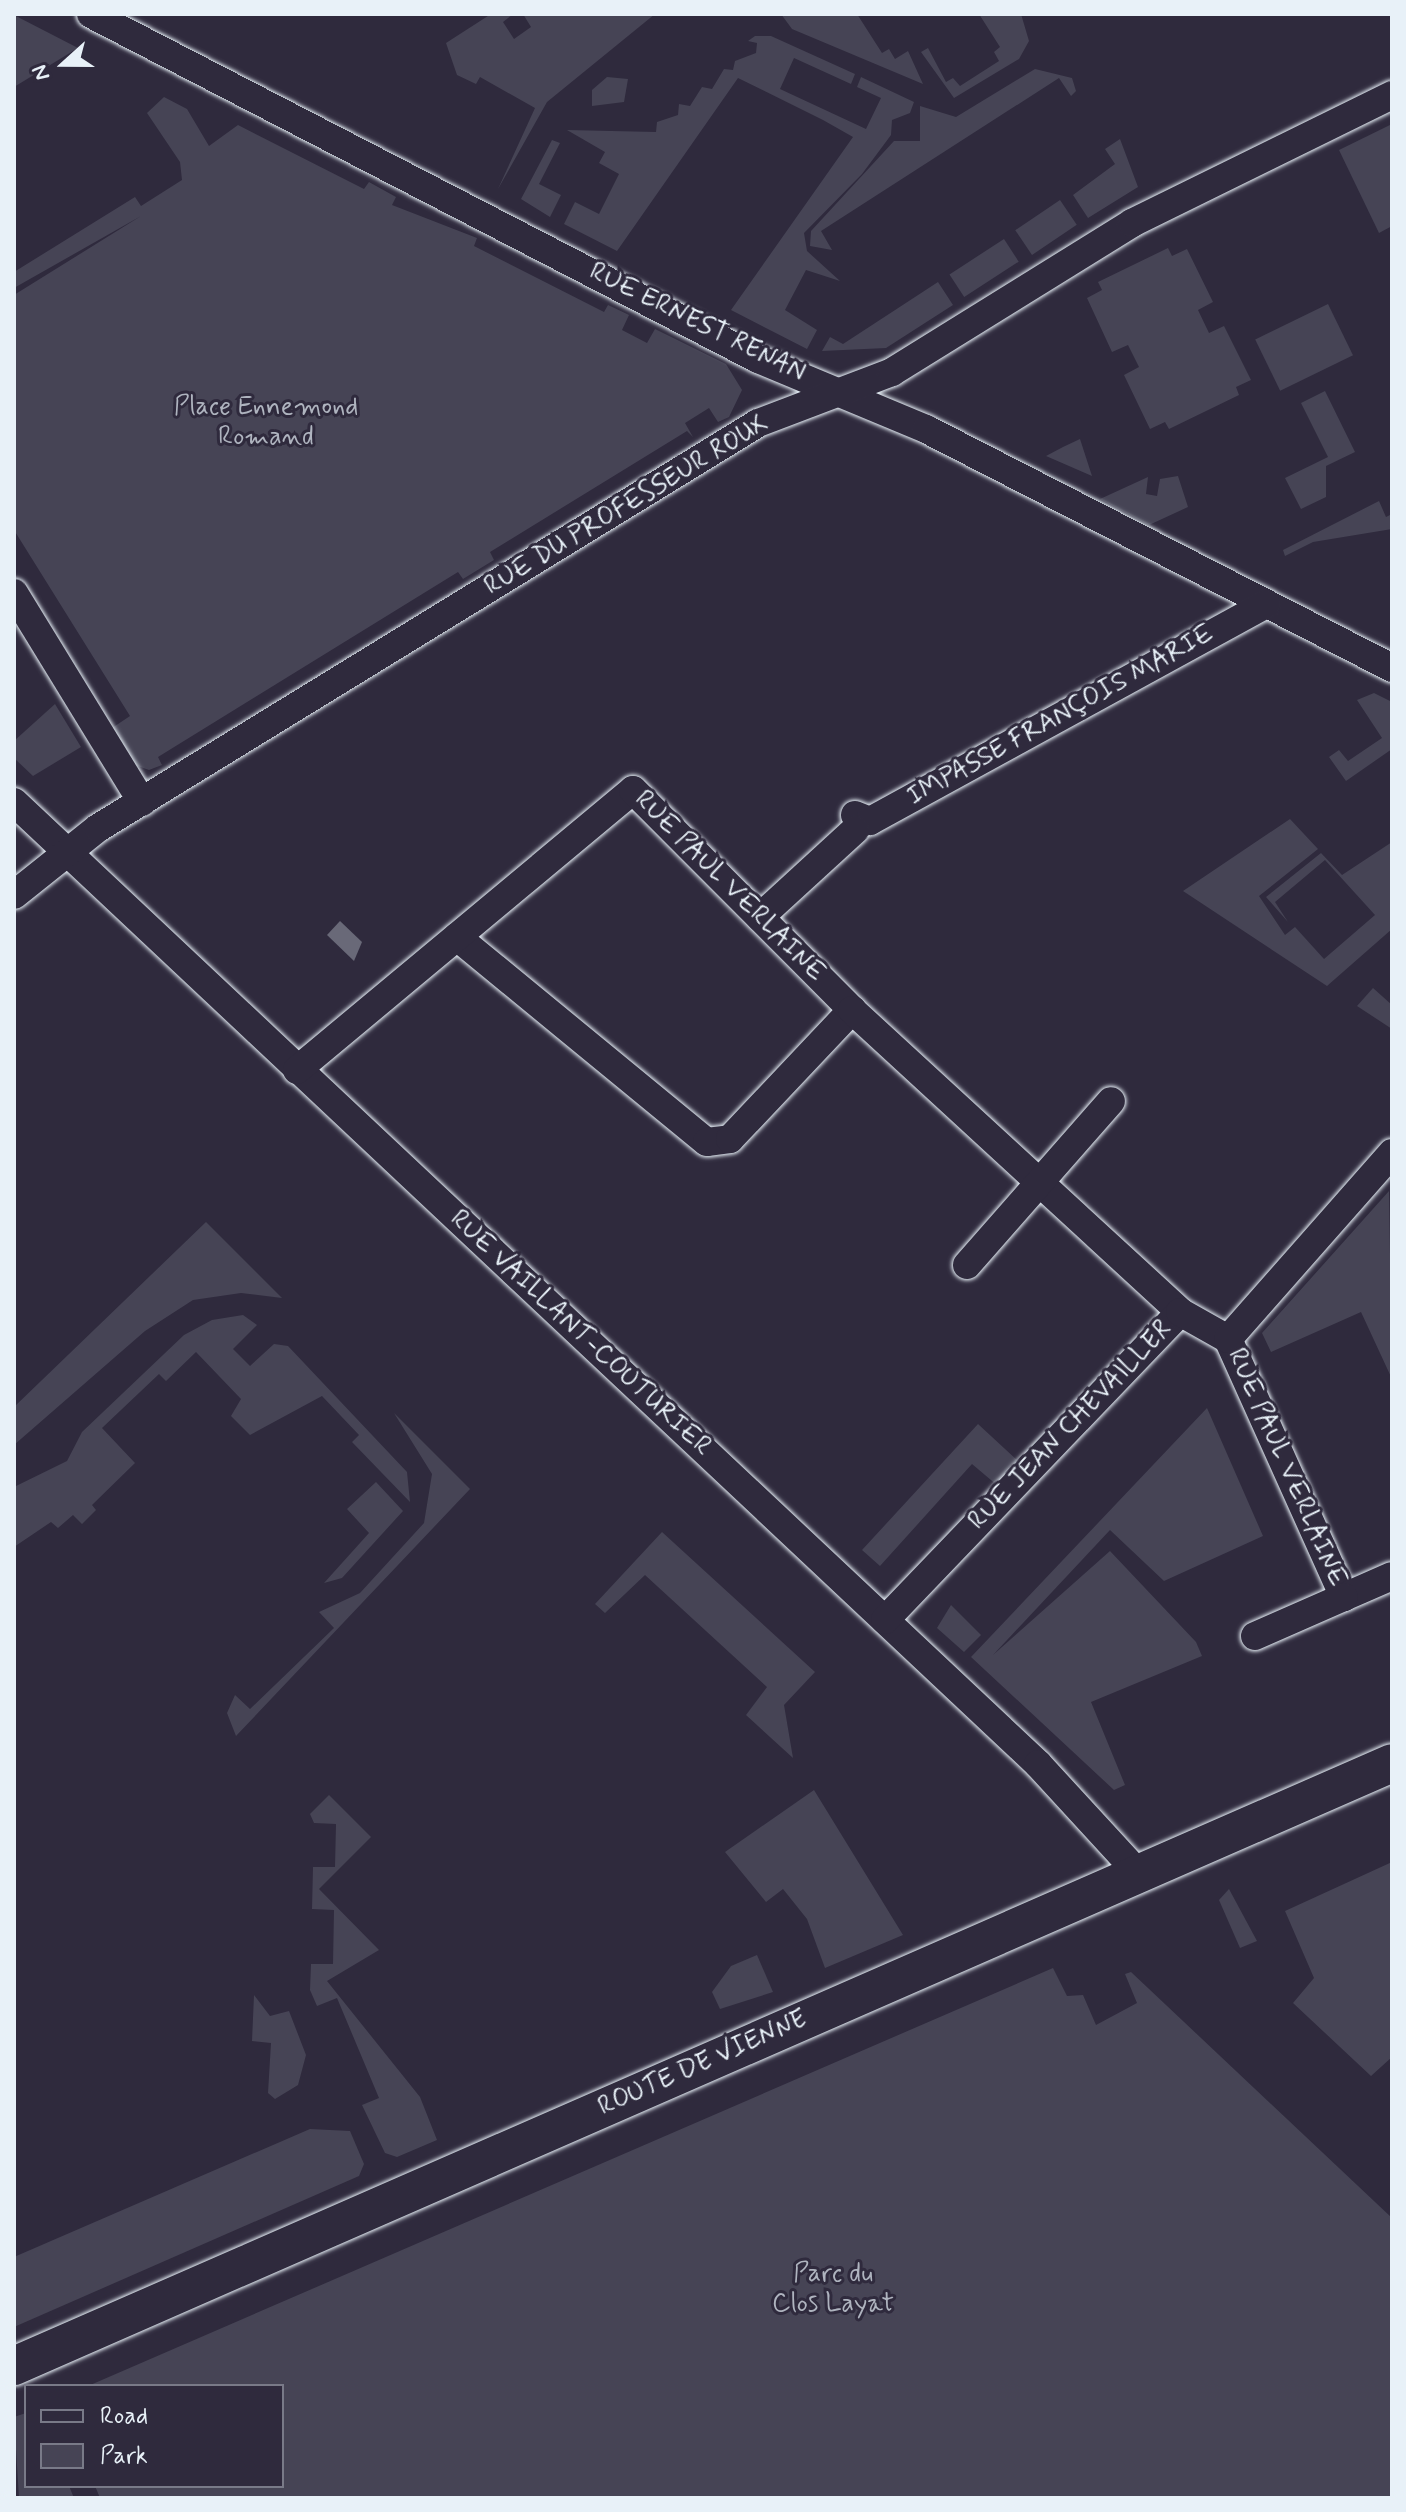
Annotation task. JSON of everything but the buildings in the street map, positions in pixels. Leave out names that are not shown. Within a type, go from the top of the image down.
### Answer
[{"type":"main road","name":"ROUTE DE VIENNE","points":[[14,2366],[1392,1763]]},
{"type":"street","name":"RUE ERNEST RENAN","points":[[91,14],[758,359],[838,390],[1392,668]]},
{"type":"street","name":"RUE DU PROFESSEUR ROUX","points":[[14,895],[142,802],[758,423],[892,372],[1132,223],[1392,95]]},
{"type":"street","points":[[14,593],[142,802]]},
{"type":"street","name":"IMPASSE FRANÇOIS MARIE","points":[[760,917],[855,822],[870,821],[1266,604]]},
{"type":"street","name":"RUE PAUL VERLAINE","points":[[297,1070],[633,790],[852,1010],[1038,1185],[1180,1312]]},
{"type":"street","name":"RUE VAILLANT-COUTURIER","points":[[14,802],[1038,1764],[1139,1874]]},
{"type":"street","points":[[457,937],[707,1142],[730,1139],[852,1010]]},
{"type":"street","points":[[967,1265],[1111,1101]]},
{"type":"street","points":[[1228,1339],[1392,1153]]},
{"type":"street","name":"RUE JEAN CHEVAILLER","points":[[885,1620],[1180,1312],[1228,1339]]},
{"type":"street","name":"RUE PAUL VERLAINE","points":[[1228,1339],[1344,1597]]},
{"type":"street","name":"RUE PAUL VERLAINE","points":[[1255,1636],[1392,1576]]},
{"type":"green space","points":[[491,14],[513,14],[503,22],[514,39],[531,27],[523,14],[655,14],[547,102],[498,189],[535,108],[480,77],[476,84],[457,75],[446,43]]},
{"type":"green space","points":[[781,14],[857,14],[882,53],[889,49],[895,59],[908,51],[923,84],[792,29]]},
{"type":"green space","points":[[979,14],[1021,14],[1029,41],[1019,59],[954,98],[921,52],[928,48],[946,82],[953,78],[960,86],[999,61],[994,52],[1000,47]]},
{"type":"green space","points":[[14,15],[78,48],[14,87]]},
{"type":"green space","points":[[755,36],[771,36],[855,74],[851,84],[794,58],[780,89],[866,129],[881,98],[857,87],[861,77],[914,102],[910,113],[892,120],[891,135],[862,174],[804,233],[807,251],[840,281],[806,270],[785,310],[817,330],[807,349],[731,310],[853,137],[823,120],[738,78],[617,251],[564,224],[575,202],[599,214],[619,174],[599,163],[605,152],[567,130],[656,132],[657,122],[678,115],[679,104],[690,106],[702,87],[712,89],[724,69],[733,70],[735,61],[756,53],[757,43],[748,41]]},
{"type":"green space","points":[[1035,69],[1072,78],[1076,91],[1071,96],[1059,78],[821,231],[832,250],[810,246],[811,231],[894,141],[920,141],[920,106],[956,117]]},
{"type":"green space","points":[[607,77],[628,79],[624,102],[592,106],[592,90]]},
{"type":"green space","name":"Place Ennemond Romand","points":[[164,97],[187,109],[209,146],[238,125],[364,189],[369,182],[396,197],[392,205],[477,238],[474,246],[604,312],[608,305],[629,315],[622,330],[647,343],[655,329],[726,364],[742,390],[729,417],[718,422],[709,408],[685,423],[693,437],[687,431],[490,552],[494,560],[463,579],[458,572],[158,757],[162,765],[149,770],[135,765],[112,728],[130,716],[14,530],[14,295],[141,216],[14,288],[14,272],[135,197],[141,206],[182,180],[180,162],[147,113]]},
{"type":"green space","points":[[1392,124],[1392,226],[1379,233],[1339,150]]},
{"type":"green space","points":[[1120,139],[1138,187],[1088,218],[1073,195],[1115,164],[1105,149]]},
{"type":"green space","points":[[552,140],[560,143],[539,184],[561,195],[550,217],[521,199]]},
{"type":"green space","points":[[1060,200],[1077,225],[1032,255],[1015,230]]},
{"type":"green space","points":[[1004,239],[1019,262],[964,297],[949,274]]},
{"type":"green space","points":[[1168,248],[1172,256],[1187,249],[1213,302],[1198,310],[1209,333],[1224,326],[1251,380],[1236,387],[1239,395],[1169,429],[1165,422],[1150,429],[1124,375],[1139,367],[1128,345],[1112,352],[1087,298],[1102,290],[1098,282]]},
{"type":"green space","points":[[938,282],[953,305],[886,348],[822,351],[830,337],[843,344]]},
{"type":"green space","points":[[1328,304],[1353,355],[1280,391],[1255,340]]},
{"type":"green space","points":[[1325,391],[1355,452],[1326,466],[1326,497],[1301,509],[1285,478],[1328,457],[1301,403]]},
{"type":"green space","points":[[1080,439],[1092,476],[1046,456]]},
{"type":"green space","points":[[1178,476],[1188,507],[1149,525],[1100,499],[1148,477],[1146,494],[1157,496],[1160,479]]},
{"type":"green space","points":[[1379,501],[1386,517],[1392,514],[1392,529],[1313,542],[1285,556],[1283,550]]},
{"type":"green space","points":[[1374,693],[1392,702],[1392,749],[1346,781],[1329,757],[1339,750],[1348,761],[1382,738],[1357,700]]},
{"type":"green space","points":[[55,704],[81,747],[33,776],[14,758],[14,741]]},
{"type":"green space","points":[[1290,819],[1318,849],[1259,896],[1285,935],[1295,927],[1324,959],[1375,915],[1325,860],[1275,902],[1288,922],[1266,897],[1321,853],[1342,875],[1392,842],[1392,929],[1327,986],[1183,891]]},
{"type":"green space","points":[[1373,988],[1392,1005],[1392,1029],[1357,1006]]},
{"type":"green space","points":[[1389,1191],[1392,1379],[1361,1312],[1271,1352],[1262,1333]]},
{"type":"green space","points":[[206,1222],[282,1298],[241,1293],[193,1300],[145,1331],[14,1445],[14,1407]]},
{"type":"green space","points":[[243,1315],[257,1325],[233,1349],[250,1366],[274,1344],[288,1346],[407,1472],[410,1502],[352,1442],[359,1435],[322,1396],[250,1435],[231,1416],[241,1399],[196,1352],[166,1381],[159,1374],[102,1428],[135,1463],[92,1505],[96,1510],[82,1524],[73,1515],[58,1528],[51,1522],[14,1547],[14,1487],[67,1461],[82,1432],[184,1335],[212,1320]]},
{"type":"green space","points":[[1207,1408],[1263,1536],[1164,1581],[1110,1530],[993,1655],[1110,1551],[1196,1642],[1202,1656],[1091,1702],[1125,1785],[1114,1790],[971,1657]]},
{"type":"green space","points":[[394,1413],[470,1489],[236,1736],[227,1713],[235,1695],[250,1709],[334,1628],[319,1612],[360,1593],[424,1523],[432,1474]]},
{"type":"green space","points":[[978,1424],[1019,1462],[998,1486],[972,1464],[880,1566],[862,1550]]},
{"type":"green space","points":[[376,1482],[403,1511],[342,1578],[324,1583],[369,1533],[347,1509]]},
{"type":"green space","points":[[662,1532],[815,1672],[784,1705],[793,1758],[746,1715],[767,1687],[645,1575],[605,1613],[595,1604]]},
{"type":"green space","points":[[951,1605],[981,1635],[964,1652],[937,1628]]},
{"type":"green space","points":[[814,1790],[903,1935],[825,1968],[807,1919],[783,1889],[766,1902],[725,1852]]},
{"type":"green space","points":[[329,1795],[371,1837],[319,1889],[379,1950],[327,1981],[420,2097],[437,2140],[397,2157],[385,2153],[362,2105],[379,2098],[337,1998],[317,2006],[310,1990],[311,1964],[333,1964],[334,1910],[312,1909],[313,1867],[335,1867],[336,1824],[314,1823],[310,1814]]},
{"type":"green space","points":[[1392,1862],[1392,2057],[1371,2076],[1293,2003],[1314,1978],[1285,1911]]},
{"type":"green space","points":[[1229,1889],[1257,1941],[1240,1948],[1219,1900]]},
{"type":"green space","points":[[757,1955],[773,1992],[720,2009],[712,1992],[731,1966]]},
{"type":"green space","name":"Parc du Clos Layat","points":[[1053,1968],[1067,1996],[1083,1995],[1096,2025],[1137,2003],[1125,1974],[1131,1972],[1392,2218],[1392,2498],[100,2498],[96,2488],[284,2488],[284,2384],[93,2384]]},
{"type":"green space","points":[[254,1995],[270,2016],[289,2011],[306,2055],[298,2085],[275,2099],[268,2093],[271,2043],[252,2041]]},
{"type":"green space","points":[[310,2129],[350,2131],[364,2164],[359,2176],[14,2327],[14,2257]]},
{"type":"green space","points":[[24,2414],[24,2488],[70,2488],[74,2498],[19,2498],[14,2417]]},
{"type":"water","points":[[340,921],[362,942],[354,961],[327,935]]}]
